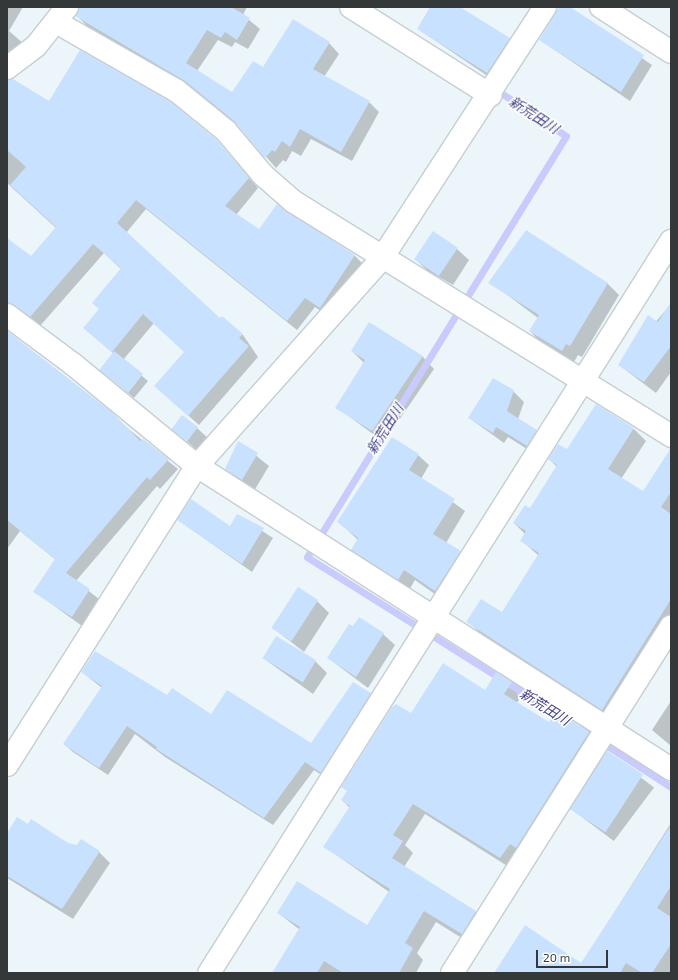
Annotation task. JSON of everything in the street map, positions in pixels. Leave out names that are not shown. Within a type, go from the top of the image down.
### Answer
[{"type":"street","points":[[351,7],[491,95]]},
{"type":"street","points":[[7,765],[197,466],[382,258],[491,95],[545,7]]},
{"type":"street","points":[[601,7],[671,52]]},
{"type":"street","points":[[7,68],[36,46],[62,15],[177,91],[226,131],[263,175],[294,202],[671,436]]},
{"type":"street","points":[[209,973],[671,241]]},
{"type":"street","points":[[7,315],[74,365],[197,466],[432,620],[671,769]]},
{"type":"street","points":[[452,973],[671,626]]},
{"type":"building","points":[[79,7],[231,7],[250,18],[237,40],[225,32],[221,38],[207,30],[186,63],[232,92],[253,61],[263,67],[293,19],[330,42],[313,69],[370,101],[341,152],[300,129],[290,147],[282,141],[275,152],[272,150],[265,158],[234,121],[185,81],[75,16]]},
{"type":"building","points":[[430,7],[460,7],[510,38],[487,73],[417,29]]},
{"type":"building","points":[[559,7],[570,7],[644,55],[621,92],[539,40]]},
{"type":"building","points":[[80,50],[170,101],[217,140],[249,178],[225,206],[259,229],[277,204],[355,255],[320,308],[305,298],[287,321],[136,200],[117,223],[220,318],[222,316],[243,334],[239,338],[249,346],[188,416],[154,386],[184,352],[143,314],[112,352],[83,328],[99,309],[92,303],[121,268],[93,244],[30,317],[7,303],[7,238],[31,256],[56,227],[10,185],[26,167],[7,150],[7,80],[13,79],[49,101]]},
{"type":"building","points":[[526,230],[608,283],[570,346],[566,344],[562,351],[529,331],[539,315],[488,283]]},
{"type":"building","points":[[433,231],[458,248],[439,276],[414,259]]},
{"type":"building","points":[[671,302],[671,346],[644,382],[618,365],[648,315],[658,322]]},
{"type":"building","points":[[369,322],[423,356],[372,431],[335,408],[365,360],[351,351]]},
{"type":"building","points":[[7,331],[113,413],[140,441],[143,439],[169,459],[150,480],[147,477],[66,573],[90,589],[72,617],[33,592],[55,559],[7,520]]},
{"type":"building","points":[[114,351],[143,374],[128,393],[99,370]]},
{"type":"building","points":[[493,378],[514,390],[507,411],[537,430],[527,446],[496,427],[493,433],[468,418]]},
{"type":"building","points":[[596,404],[634,428],[608,469],[643,491],[671,448],[671,492],[661,507],[671,514],[671,599],[602,710],[466,622],[481,599],[502,612],[539,553],[520,541],[526,531],[513,523],[525,505],[530,508],[557,465],[548,459],[558,444],[567,449]]},
{"type":"building","points":[[182,415],[198,427],[187,441],[171,429]]},
{"type":"building","points":[[392,437],[419,454],[409,470],[455,499],[433,534],[461,551],[435,591],[404,570],[398,580],[351,550],[358,538],[337,522]]},
{"type":"building","points":[[238,441],[258,453],[242,480],[225,469]]},
{"type":"building","points":[[191,499],[230,526],[237,514],[264,528],[242,564],[177,520]]},
{"type":"building","points":[[298,587],[318,600],[291,641],[271,628]]},
{"type":"building","points":[[359,617],[384,633],[356,677],[327,658],[349,624],[353,626]]},
{"type":"building","points":[[276,636],[316,660],[303,682],[263,658]]},
{"type":"building","points":[[95,651],[167,695],[172,688],[211,714],[227,690],[311,743],[353,682],[371,693],[321,773],[305,762],[264,818],[156,749],[157,747],[127,726],[99,768],[63,744],[102,686],[81,672]]},
{"type":"building","points":[[443,663],[485,690],[496,672],[512,682],[504,694],[549,722],[556,710],[589,732],[516,848],[510,844],[500,858],[413,804],[393,835],[403,841],[392,858],[476,911],[462,934],[424,911],[405,943],[413,948],[399,973],[343,973],[324,961],[317,973],[272,973],[300,927],[277,913],[297,881],[367,925],[390,889],[323,847],[350,806],[341,800],[347,791],[341,787],[392,707],[396,704],[411,713]]},
{"type":"building","points":[[607,751],[643,774],[605,832],[569,809]]},
{"type":"building","points":[[17,817],[28,824],[31,819],[68,843],[77,845],[81,839],[100,851],[62,909],[7,876],[7,833]]},
{"type":"building","points":[[671,825],[671,886],[657,908],[671,917],[671,944],[652,973],[642,973],[626,963],[620,973],[494,973],[525,925],[581,963]]},
{"type":"waterway","name":"新荒田川","points":[[495,89],[566,136],[307,557],[562,717]]},
{"type":"waterway","name":"新荒田川","points":[[581,729],[671,787]]}]
